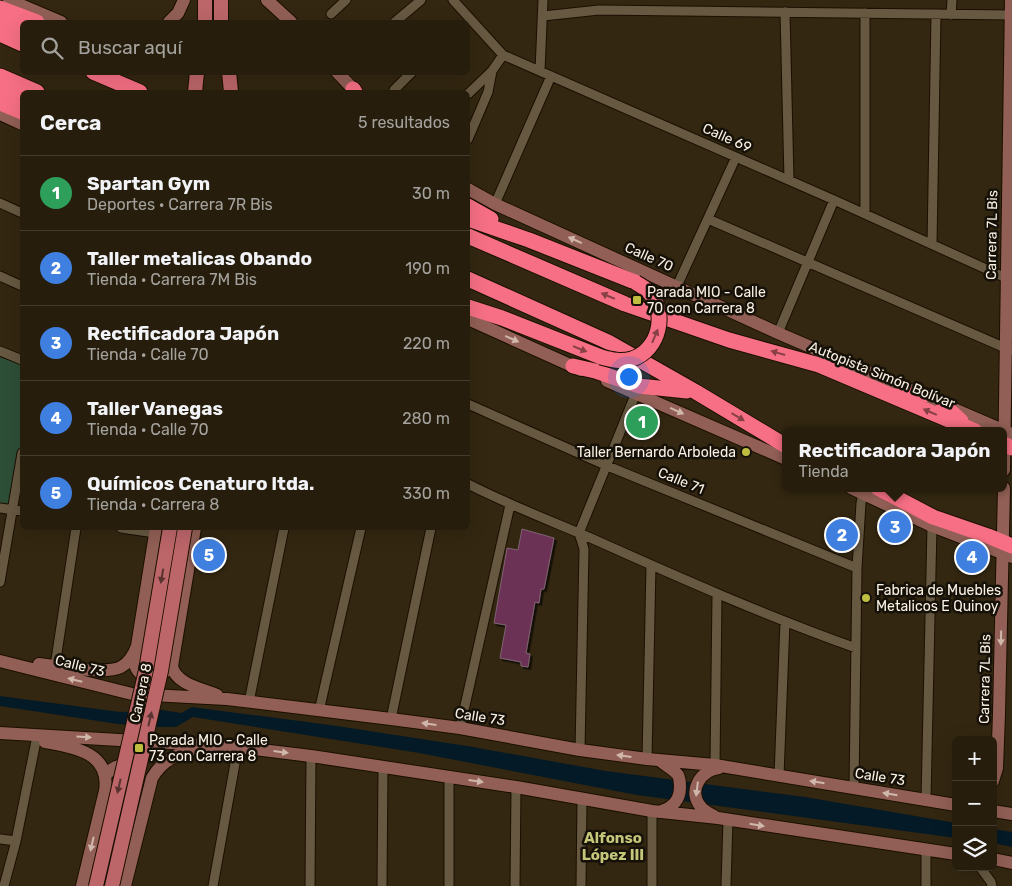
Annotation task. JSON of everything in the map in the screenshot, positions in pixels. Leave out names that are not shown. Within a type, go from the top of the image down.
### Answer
[{"type":"highway","points":[[0,8],[32,20]]},
{"type":"highway","points":[[0,18],[20,31]]},
{"type":"highway","points":[[0,34],[20,43]]},
{"type":"highway","points":[[100,75],[135,90]]},
{"type":"highway","points":[[0,76],[32,90]]},
{"type":"highway","points":[[0,90],[20,95]]},
{"type":"highway","points":[[0,102],[20,111]]},
{"type":"highway","points":[[470,207],[530,240]]},
{"type":"highway","points":[[470,220],[530,240],[635,282],[648,291],[657,305],[660,321],[656,337],[647,350],[633,359],[617,361],[601,358],[502,318],[470,308]]},
{"type":"highway","name":"Autopista Simón Bolívar","points":[[470,237],[625,304],[729,340],[819,365],[966,427]]},
{"type":"highway","points":[[470,281],[608,342],[782,444]]},
{"type":"highway","points":[[470,299],[502,318]]},
{"type":"highway","points":[[573,366],[595,371],[639,386],[696,392]]},
{"type":"highway","points":[[891,396],[924,395]]},
{"type":"highway","points":[[942,404],[969,427]]},
{"type":"highway","points":[[869,492],[891,507],[1008,550]]},
{"type":"highway","points":[[884,492],[933,522]]},
{"type":"main road","points":[[195,90],[197,75]]},
{"type":"main road","points":[[205,75],[205,90]]},
{"type":"main road","points":[[222,75],[222,90]]},
{"type":"main road","points":[[229,75],[231,90]]},
{"type":"main road","name":"Carrera 8","points":[[96,886],[146,670],[170,530]]},
{"type":"main road","name":"Carrera 8","points":[[112,886],[161,671],[186,530]]},
{"type":"street","points":[[9,0],[56,20]]},
{"type":"street","points":[[171,20],[178,13],[184,0]]},
{"type":"street","points":[[267,0],[289,20]]},
{"type":"street","points":[[331,14],[346,0]]},
{"type":"street","points":[[397,20],[421,0]]},
{"type":"street","name":"Calle 69","points":[[453,0],[466,20]]},
{"type":"street","points":[[540,71],[543,0]]},
{"type":"street","points":[[951,14],[952,0]]},
{"type":"street","name":"Carrera 7L Bis","points":[[1006,427],[1008,349],[1006,278],[1009,251],[1010,0]]},
{"type":"street","points":[[543,16],[598,10],[1011,16]]},
{"type":"street","points":[[785,12],[789,180]]},
{"type":"street","points":[[865,13],[865,214]]},
{"type":"street","points":[[932,244],[936,14]]},
{"type":"street","name":"Calle 69","points":[[470,24],[503,55],[789,180],[1006,278]]},
{"type":"street","points":[[470,92],[492,71],[503,55]]},
{"type":"street","points":[[470,134],[488,92],[492,71]]},
{"type":"street","points":[[340,75],[353,90]]},
{"type":"street","points":[[394,90],[409,75]]},
{"type":"street","points":[[496,204],[551,76]]},
{"type":"street","points":[[0,114],[20,123]]},
{"type":"street","points":[[677,286],[736,157]]},
{"type":"street","name":"Calle 70","points":[[470,190],[496,204],[778,333],[924,395],[985,427]]},
{"type":"street","points":[[778,333],[834,200]]},
{"type":"street","points":[[0,203],[20,212]]},
{"type":"street","points":[[708,219],[1008,349]]},
{"type":"street","points":[[0,276],[20,285]]},
{"type":"street","points":[[470,319],[782,457]]},
{"type":"street","points":[[0,351],[20,359]]},
{"type":"street","points":[[580,750],[584,549],[578,533],[636,393]]},
{"type":"street","name":"Calle 71","points":[[470,405],[605,465],[857,568]]},
{"type":"street","points":[[0,582],[20,466]]},
{"type":"street","points":[[470,485],[510,505],[717,594],[856,648]]},
{"type":"street","points":[[854,788],[857,568],[861,503],[867,492]]},
{"type":"street","name":"Carrera 7L Bis","points":[[997,768],[1008,550],[1004,492]]},
{"type":"street","points":[[460,728],[510,505]]},
{"type":"street","points":[[0,508],[20,511]]},
{"type":"street","points":[[926,800],[933,522]]},
{"type":"street","points":[[55,666],[76,530]]},
{"type":"street","name":"Carrera 8","points":[[0,660],[112,670],[121,667],[128,661],[137,646],[156,530]]},
{"type":"street","name":"Carrera 8","points":[[195,530],[173,653],[173,670],[178,678],[227,699]]},
{"type":"street","points":[[249,702],[284,530]]},
{"type":"street","points":[[319,711],[360,530]]},
{"type":"street","points":[[391,719],[431,530]]},
{"type":"street","points":[[651,565],[653,760],[674,771],[679,779],[680,792],[676,801],[661,810]]},
{"type":"street","points":[[717,594],[716,767],[699,779],[696,789],[698,802],[705,810],[723,819],[727,828],[726,886]]},
{"type":"street","points":[[779,776],[785,622]]},
{"type":"street","points":[[137,646],[134,661],[142,674],[147,677],[157,677],[166,672],[173,653]]},
{"type":"street","name":"Calle 73","points":[[0,660],[132,694],[227,699],[460,728],[580,750],[779,776],[952,804]]},
{"type":"street","points":[[0,734],[74,746],[85,751],[98,762],[105,776],[105,791],[82,886]]},
{"type":"street","points":[[0,734],[210,745],[311,756],[516,787],[582,799],[952,853]]},
{"type":"street","points":[[4,886],[16,841],[36,741]]},
{"type":"street","points":[[126,886],[149,784],[159,767],[172,757],[210,745]]},
{"type":"street","points":[[213,886],[238,747]]},
{"type":"street","points":[[310,886],[311,756]]},
{"type":"street","points":[[105,776],[110,770],[126,764],[134,766],[146,776],[149,784]]},
{"type":"street","points":[[382,886],[383,767]]},
{"type":"street","points":[[448,886],[449,777]]},
{"type":"street","points":[[515,886],[516,787]]},
{"type":"street","points":[[581,886],[582,799]]},
{"type":"street","points":[[652,886],[661,810]]},
{"type":"street","points":[[997,812],[1012,814]]},
{"type":"street","points":[[0,839],[16,841]]},
{"type":"street","points":[[926,850],[926,886]]},
{"type":"street","points":[[997,860],[1012,862]]},
{"type":"street","points":[[983,871],[992,886]]},
{"type":"green space","points":[[0,351],[20,359],[20,466],[13,510],[0,508]]},
{"type":"water","points":[[0,696],[120,712],[162,710],[181,713],[192,707],[337,726],[467,746],[606,771],[805,797],[952,822],[952,837],[637,795],[419,753],[193,717],[176,727],[159,727],[118,724],[0,706]]},
{"type":"water","points":[[997,830],[1012,832],[1012,847],[997,844]]},
{"type":"building","points":[[522,529],[554,538],[544,589],[541,589],[539,603],[535,602],[526,653],[530,654],[528,667],[521,666],[521,662],[500,658],[506,625],[494,623],[507,548],[518,550]]},
{"type":"place","name":"Parada MIO - Calle 70 con Carrera 8","points":[[637,300]]},
{"type":"place","name":"Spartan Gym","points":[[642,422]]},
{"type":"place","name":"Taller Bernardo Arboleda","points":[[746,452]]},
{"type":"place","name":"Rectificadora Japón","points":[[895,527]]},
{"type":"place","name":"Taller metalicas Obando","points":[[842,535]]},
{"type":"place","name":"Químicos Cenaturo ltda.","points":[[209,555]]},
{"type":"place","name":"Taller Vanegas","points":[[972,557]]},
{"type":"place","name":"Fabrica de Muebles Metalicos E Quinoy","points":[[866,598]]},
{"type":"place","name":"Parada MIO - Calle 73 con Carrera 8","points":[[139,748]]},
{"type":"district","name":"Alfonso López III","points":[[613,846]]}]
